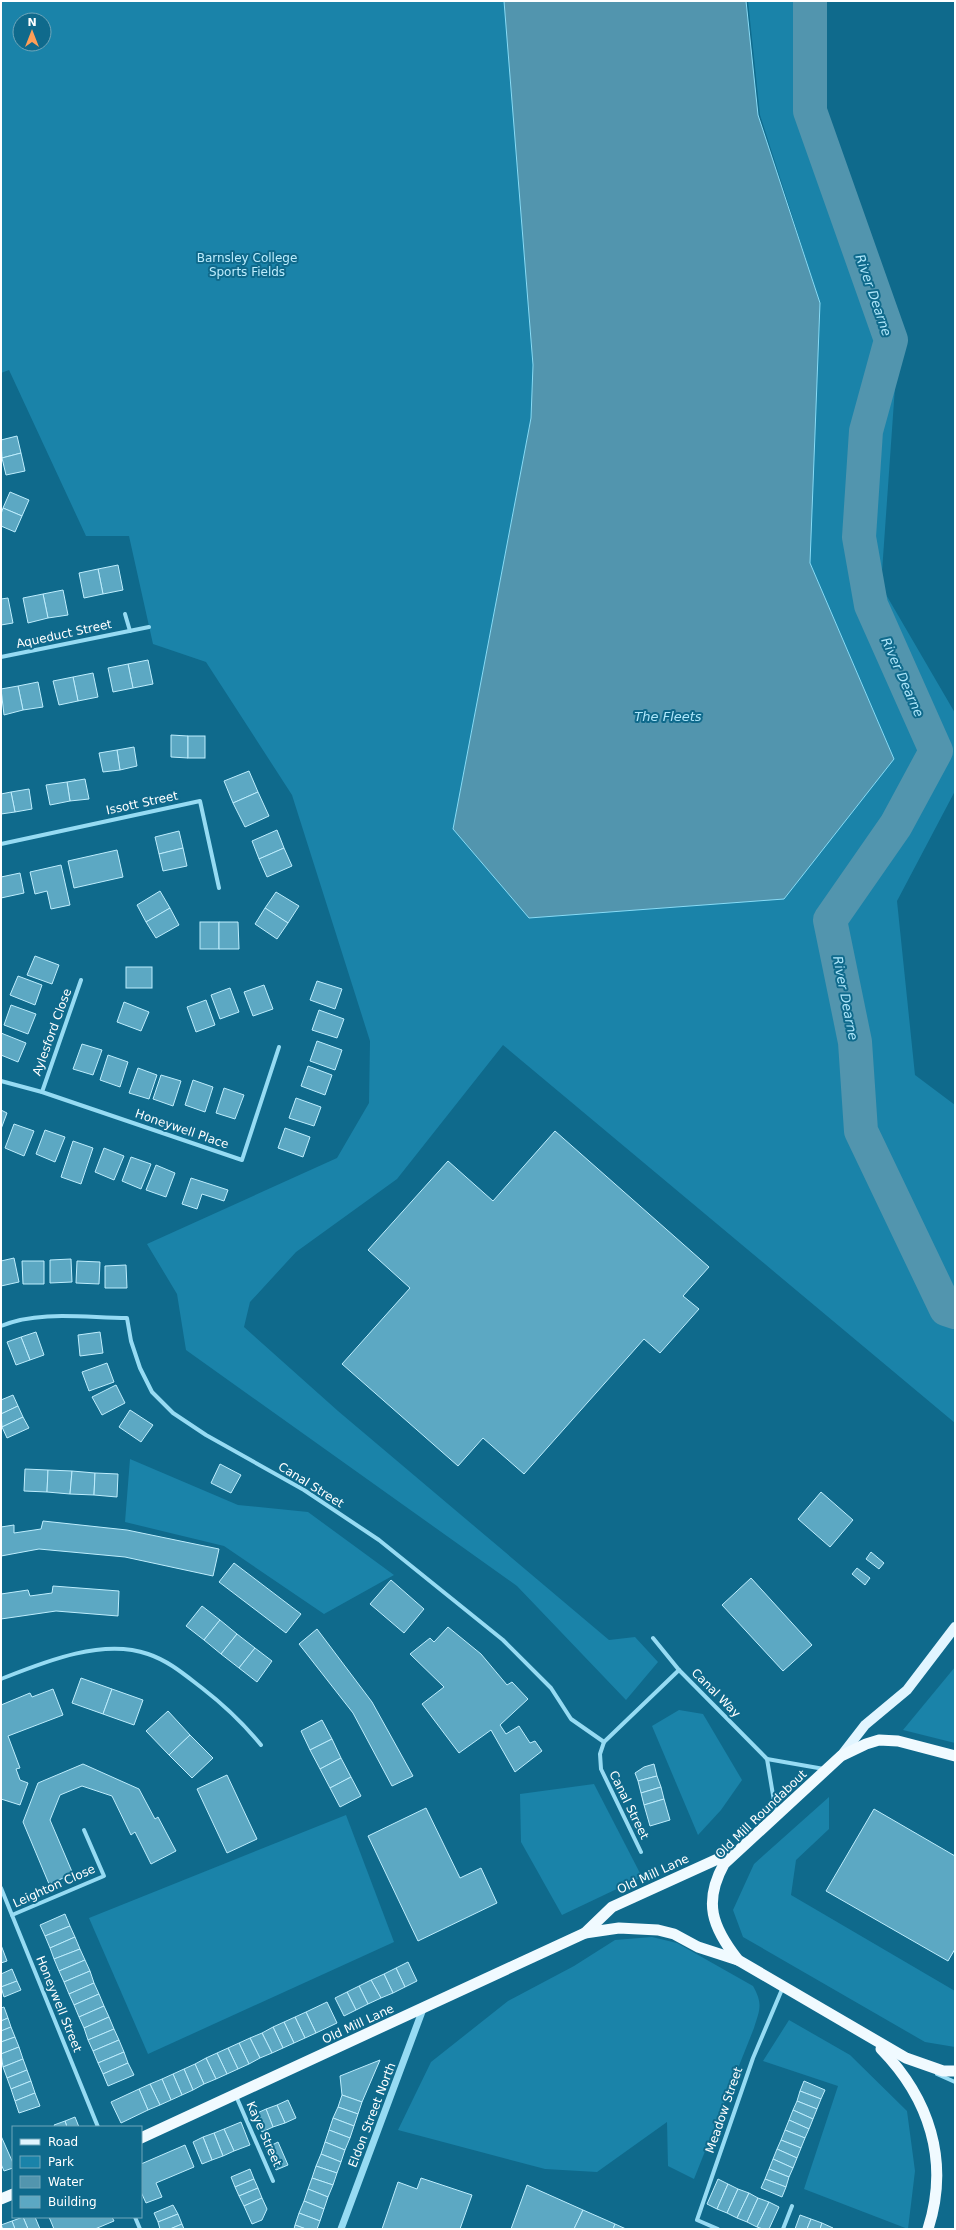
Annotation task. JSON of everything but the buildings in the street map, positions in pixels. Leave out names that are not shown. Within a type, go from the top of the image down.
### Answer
[{"type":"highway","name":"Old Mill Roundabout","points":[[955,1756],[888,1740],[866,1744],[841,1756],[724,1864],[717,1877],[712,1901],[716,1928],[722,1940],[738,1960],[872,2040],[906,2058],[943,2071],[955,2072]]},
{"type":"highway","name":"Old Mill Lane","points":[[142,2138],[585,1932],[612,1907],[739,1850]]},
{"type":"highway","name":"Old Mill Lane","points":[[585,1932],[619,1928],[658,1930],[674,1934],[698,1947],[738,1960]]},
{"type":"highway","points":[[872,2040],[899,2067],[923,2109],[932,2134],[936,2154],[937,2175],[936,2194],[928,2229]]},
{"type":"highway","points":[[1,2199],[12,2194]]},
{"type":"main road","points":[[841,1756],[865,1725],[907,1690],[955,1627]]},
{"type":"street","name":"Aqueduct Street","points":[[126,614],[130,631]]},
{"type":"street","name":"Aqueduct Street","points":[[1,657],[149,627]]},
{"type":"street","name":"Issott Street","points":[[1,844],[200,801],[219,888]]},
{"type":"street","name":"Aylesford Close","points":[[42,1092],[81,980]]},
{"type":"street","name":"Honeywell Place","points":[[1,1081],[42,1092],[242,1160],[279,1047]]},
{"type":"street","name":"Canal Street","points":[[1,1326],[12,1321],[46,1317],[127,1318],[131,1341],[143,1374],[152,1392],[173,1413],[206,1435],[304,1490],[378,1540],[503,1640],[551,1688],[571,1719],[604,1742],[600,1754],[601,1769],[641,1852]]},
{"type":"street","name":"Canal Way","points":[[653,1638],[679,1670],[767,1759]]},
{"type":"street","points":[[1,1679],[36,1665],[84,1651],[116,1649],[147,1654],[168,1663],[182,1672],[224,1705],[247,1728],[261,1745]]},
{"type":"street","points":[[604,1742],[679,1670]]},
{"type":"street","points":[[777,1815],[767,1759],[826,1770]]},
{"type":"street","name":"Leighton Close","points":[[12,1915],[104,1876],[84,1830]]},
{"type":"street","name":"Honeywell Street","points":[[1,1888],[98,2126]]},
{"type":"street","name":"Meadow Street","points":[[718,2229],[697,2220],[753,2058],[783,1987]]},
{"type":"street","name":"Eldon Street North","points":[[341,2229],[423,2008]]},
{"type":"street","name":"Old Mill Roundabout","points":[[906,2058],[955,2082]]},
{"type":"street","name":"Kaye Street","points":[[236,2095],[273,2181]]},
{"type":"street","points":[[783,2229],[792,2206]]},
{"type":"street","points":[[135,2218],[140,2229]]},
{"type":"green space","name":"Barnsley College Sports Fields","points":[[1,1],[504,1],[533,365],[531,418],[453,829],[894,759],[810,563],[820,303],[760,115],[748,1],[810,1],[810,111],[899,330],[881,586],[955,713],[955,791],[897,901],[915,1075],[955,1105],[955,1423],[503,1045],[397,1179],[296,1252],[250,1302],[244,1327],[338,1411],[609,1640],[635,1637],[658,1662],[626,1700],[517,1586],[186,1350],[177,1294],[147,1244],[337,1158],[369,1103],[370,1041],[292,795],[206,662],[153,644],[129,536],[86,536],[9,370],[1,373]]},
{"type":"green space","points":[[130,1459],[238,1505],[308,1512],[394,1575],[324,1614],[224,1546],[125,1522]]},
{"type":"green space","points":[[955,1667],[955,1743],[903,1730]]},
{"type":"green space","points":[[679,1710],[703,1714],[742,1780],[721,1810],[698,1835],[652,1726]]},
{"type":"green space","points":[[594,1784],[642,1877],[562,1915],[521,1842],[520,1794]]},
{"type":"green space","points":[[829,1797],[829,1829],[796,1860],[791,1895],[955,1991],[955,2047],[925,2042],[743,1937],[733,1910],[754,1864]]},
{"type":"green space","points":[[346,1815],[394,1942],[148,2054],[89,1918]]},
{"type":"green space","points":[[652,1937],[677,1943],[753,1986],[758,1997],[760,2007],[754,2028],[694,2179],[668,2166],[667,2122],[597,2172],[545,2169],[398,2130],[431,2062],[508,2001],[574,1966],[615,1940]]},
{"type":"green space","points":[[789,2020],[850,2055],[907,2111],[915,2171],[908,2229],[804,2189],[838,2086],[763,2061]]},
{"type":"water","name":"The Fleets","points":[[504,1],[746,1],[758,115],[820,303],[810,563],[894,759],[784,899],[529,918],[453,829],[531,418],[533,365]]},
{"type":"waterway","name":"River Dearne","points":[[810,1],[810,111],[891,340],[866,431],[859,537],[871,605],[936,751],[896,825],[830,920],[855,1042],[861,1131],[946,1309],[955,1312]]}]
